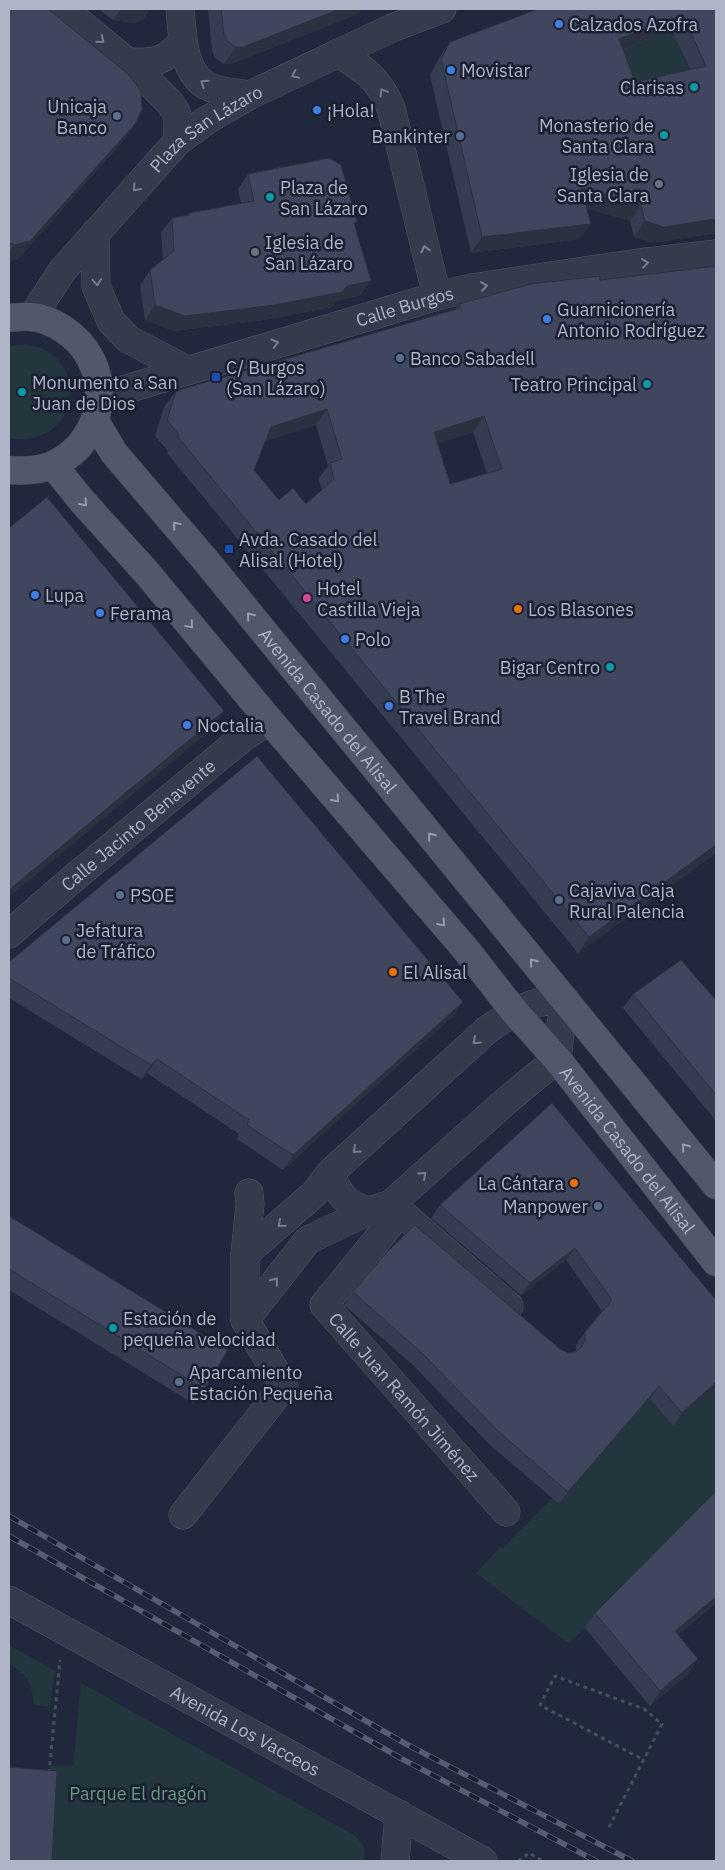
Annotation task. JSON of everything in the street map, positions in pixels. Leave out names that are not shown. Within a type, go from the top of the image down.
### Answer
[{"type":"main road","name":"Plaza San Lázaro","points":[[21,317],[54,323],[74,336],[88,353],[97,374],[98,409]]},
{"type":"main road","points":[[25,473],[71,454],[85,440],[98,409]]},
{"type":"main road","name":"Avenida Casado del Alisal","points":[[98,409],[114,453],[188,539],[716,1185]]},
{"type":"main road","name":"Avenida Casado del Alisal","points":[[25,473],[82,501],[147,573],[269,720],[467,951],[514,1011],[557,1059],[716,1262]]},
{"type":"street","points":[[63,9],[128,62],[170,103],[176,112],[178,122],[177,142]]},
{"type":"street","points":[[180,9],[183,40],[189,65],[197,78],[213,89],[250,95]]},
{"type":"street","name":"Plaza San Lázaro","points":[[21,317],[177,142],[207,120],[250,95],[338,53],[392,18],[442,9]]},
{"type":"street","points":[[128,62],[161,60],[174,52],[183,40]]},
{"type":"street","points":[[338,53],[364,70],[385,93],[391,108],[437,296]]},
{"type":"street","points":[[95,234],[96,286],[111,321],[128,339],[187,370]]},
{"type":"street","name":"Calle Burgos","points":[[98,409],[187,370],[437,296],[471,288],[638,263],[716,254]]},
{"type":"street","name":"Calle Jacinto Benavente","points":[[9,934],[75,876],[234,745],[269,720]]},
{"type":"street","points":[[246,1254],[315,1193],[330,1173],[487,1030],[514,1011],[547,1000],[564,1000]]},
{"type":"street","name":"Avenida Casado del Alisal","points":[[557,1059],[564,1000]]},
{"type":"street","name":"Calle Juan Ramón Jiménez","points":[[506,1512],[324,1305],[387,1209],[557,1059]]},
{"type":"street","points":[[330,1173],[337,1191],[357,1208],[387,1209],[524,1319]]},
{"type":"street","points":[[183,1515],[284,1386],[245,1320],[246,1254],[250,1204],[248,1193]]},
{"type":"street","name":"Calle Juan Ramón Jiménez","points":[[245,1320],[308,1240],[332,1228],[387,1209]]},
{"type":"street","name":"Avenida Los Vacceos","points":[[9,1600],[483,1861]]},
{"type":"street","points":[[395,1861],[399,1814]]},
{"type":"path","points":[[49,1776],[63,1630]]},
{"type":"path","points":[[609,1827],[644,1760],[662,1724],[644,1709],[555,1676],[540,1705],[644,1760]]},
{"type":"path","points":[[518,1861],[529,1853],[543,1861]]},
{"type":"green space","points":[[672,31],[695,81],[624,98],[608,55]]},
{"type":"green space","points":[[29,345],[49,352],[62,365],[69,381],[69,399],[63,416],[51,430],[33,438],[9,438],[9,347]]},
{"type":"green space","points":[[716,1387],[716,1496],[569,1644],[476,1573],[500,1547],[503,1548],[552,1498],[559,1504],[650,1399],[673,1426]]},
{"type":"green space","points":[[9,1645],[55,1671],[50,1707],[34,1705],[28,1680],[21,1672],[9,1664]]},
{"type":"green space","name":"Parque El dragón","points":[[81,1683],[356,1836],[364,1847],[365,1861],[44,1861],[50,1766],[73,1766]]},
{"type":"building","points":[[9,9],[48,9],[128,74],[141,91],[142,110],[135,124],[30,241],[14,245],[9,242]]},
{"type":"building","points":[[221,9],[340,9],[243,47],[236,47],[227,41],[224,34]]},
{"type":"building","points":[[538,9],[716,9],[716,219],[664,227],[645,221],[641,205],[581,188],[591,224],[482,237],[441,59],[450,42]],"holes":[[[683,15],[706,66],[635,82],[619,39]]]},
{"type":"building","name":"Iglesia de San Lázaro","points":[[329,158],[341,165],[357,222],[354,223],[371,281],[347,286],[342,292],[275,305],[185,316],[155,305],[150,270],[174,251],[172,218],[254,201],[248,174]]},
{"type":"building","points":[[716,266],[716,845],[589,937],[178,437],[179,435],[167,420],[176,391],[460,308],[459,304],[531,284],[600,276],[600,280]],"holes":[[[327,409],[342,459],[330,463],[334,479],[306,504],[293,488],[279,500],[254,470],[271,427]],[[484,416],[502,469],[450,484],[434,432]]]},
{"type":"building","points":[[47,497],[224,711],[9,890],[9,528]]},
{"type":"building","points":[[257,756],[463,1002],[293,1155],[247,1125],[249,1120],[157,1059],[151,1065],[9,978],[9,962]]},
{"type":"building","points":[[681,960],[716,1000],[716,1095],[633,994]]},
{"type":"building","points":[[552,1103],[716,1300],[716,1382],[682,1413],[659,1386],[568,1492],[498,1431],[422,1353],[353,1292],[386,1253],[415,1225],[560,1349],[568,1353],[576,1352],[581,1348],[585,1340],[585,1332],[612,1300],[575,1248],[530,1283],[440,1205]]},
{"type":"building","points":[[9,1216],[228,1350],[204,1389],[9,1269]]},
{"type":"building","points":[[716,1491],[716,1597],[675,1631],[698,1659],[660,1691],[595,1613]]},
{"type":"building","points":[[9,1767],[57,1771],[52,1861],[9,1861]]},
{"type":"railway","points":[[9,1516],[406,1744],[632,1861]]},
{"type":"railway","points":[[9,1536],[404,1760],[596,1861]]},
{"type":"place","name":"Calzados Azofra","points":[[559,24]]},
{"type":"place","name":"Movistar","points":[[451,70]]},
{"type":"place","name":"Clarisas","points":[[694,87]]},
{"type":"place","name":"¡Hola!","points":[[317,110]]},
{"type":"place","name":"Unicaja Banco","points":[[117,116]]},
{"type":"place","name":"Monasterio de Santa Clara","points":[[664,135]]},
{"type":"place","name":"Bankinter","points":[[460,136]]},
{"type":"place","name":"Iglesia de Santa Clara","points":[[659,184]]},
{"type":"place","name":"Plaza de San Lázaro","points":[[270,197]]},
{"type":"place","name":"Iglesia de San Lázaro","points":[[255,252]]},
{"type":"place","name":"Guarnicionería Antonio Rodríguez","points":[[547,319]]},
{"type":"place","name":"Banco Sabadell","points":[[400,358]]},
{"type":"place","name":"C/ Burgos (San Lázaro)","points":[[216,377]]},
{"type":"place","name":"Teatro Principal","points":[[647,384]]},
{"type":"place","name":"Monumento a San Juan de Dios","points":[[22,392]]},
{"type":"place","name":"Avda. Casado del Alisal (Hotel)","points":[[229,549]]},
{"type":"place","name":"Lupa","points":[[35,595]]},
{"type":"place","name":"Hotel Castilla Vieja","points":[[307,598]]},
{"type":"place","name":"Los Blasones","points":[[518,609]]},
{"type":"place","name":"Ferama","points":[[100,613]]},
{"type":"place","name":"Polo","points":[[345,639]]},
{"type":"place","name":"Bigar Centro","points":[[610,667]]},
{"type":"place","name":"B The Travel Brand","points":[[389,706]]},
{"type":"place","name":"Noctalia","points":[[187,725]]},
{"type":"place","name":"PSOE","points":[[120,895]]},
{"type":"place","name":"Cajaviva Caja Rural Palencia","points":[[559,900]]},
{"type":"place","name":"Jefatura de Tráfico","points":[[66,940]]},
{"type":"place","name":"El Alisal","points":[[393,972]]},
{"type":"place","name":"La Cántara","points":[[574,1183]]},
{"type":"place","name":"Manpower","points":[[598,1206]]},
{"type":"place","name":"Estación de pequeña velocidad","points":[[113,1328]]},
{"type":"place","name":"Aparcamiento Estación Pequeña","points":[[179,1382]]}]
